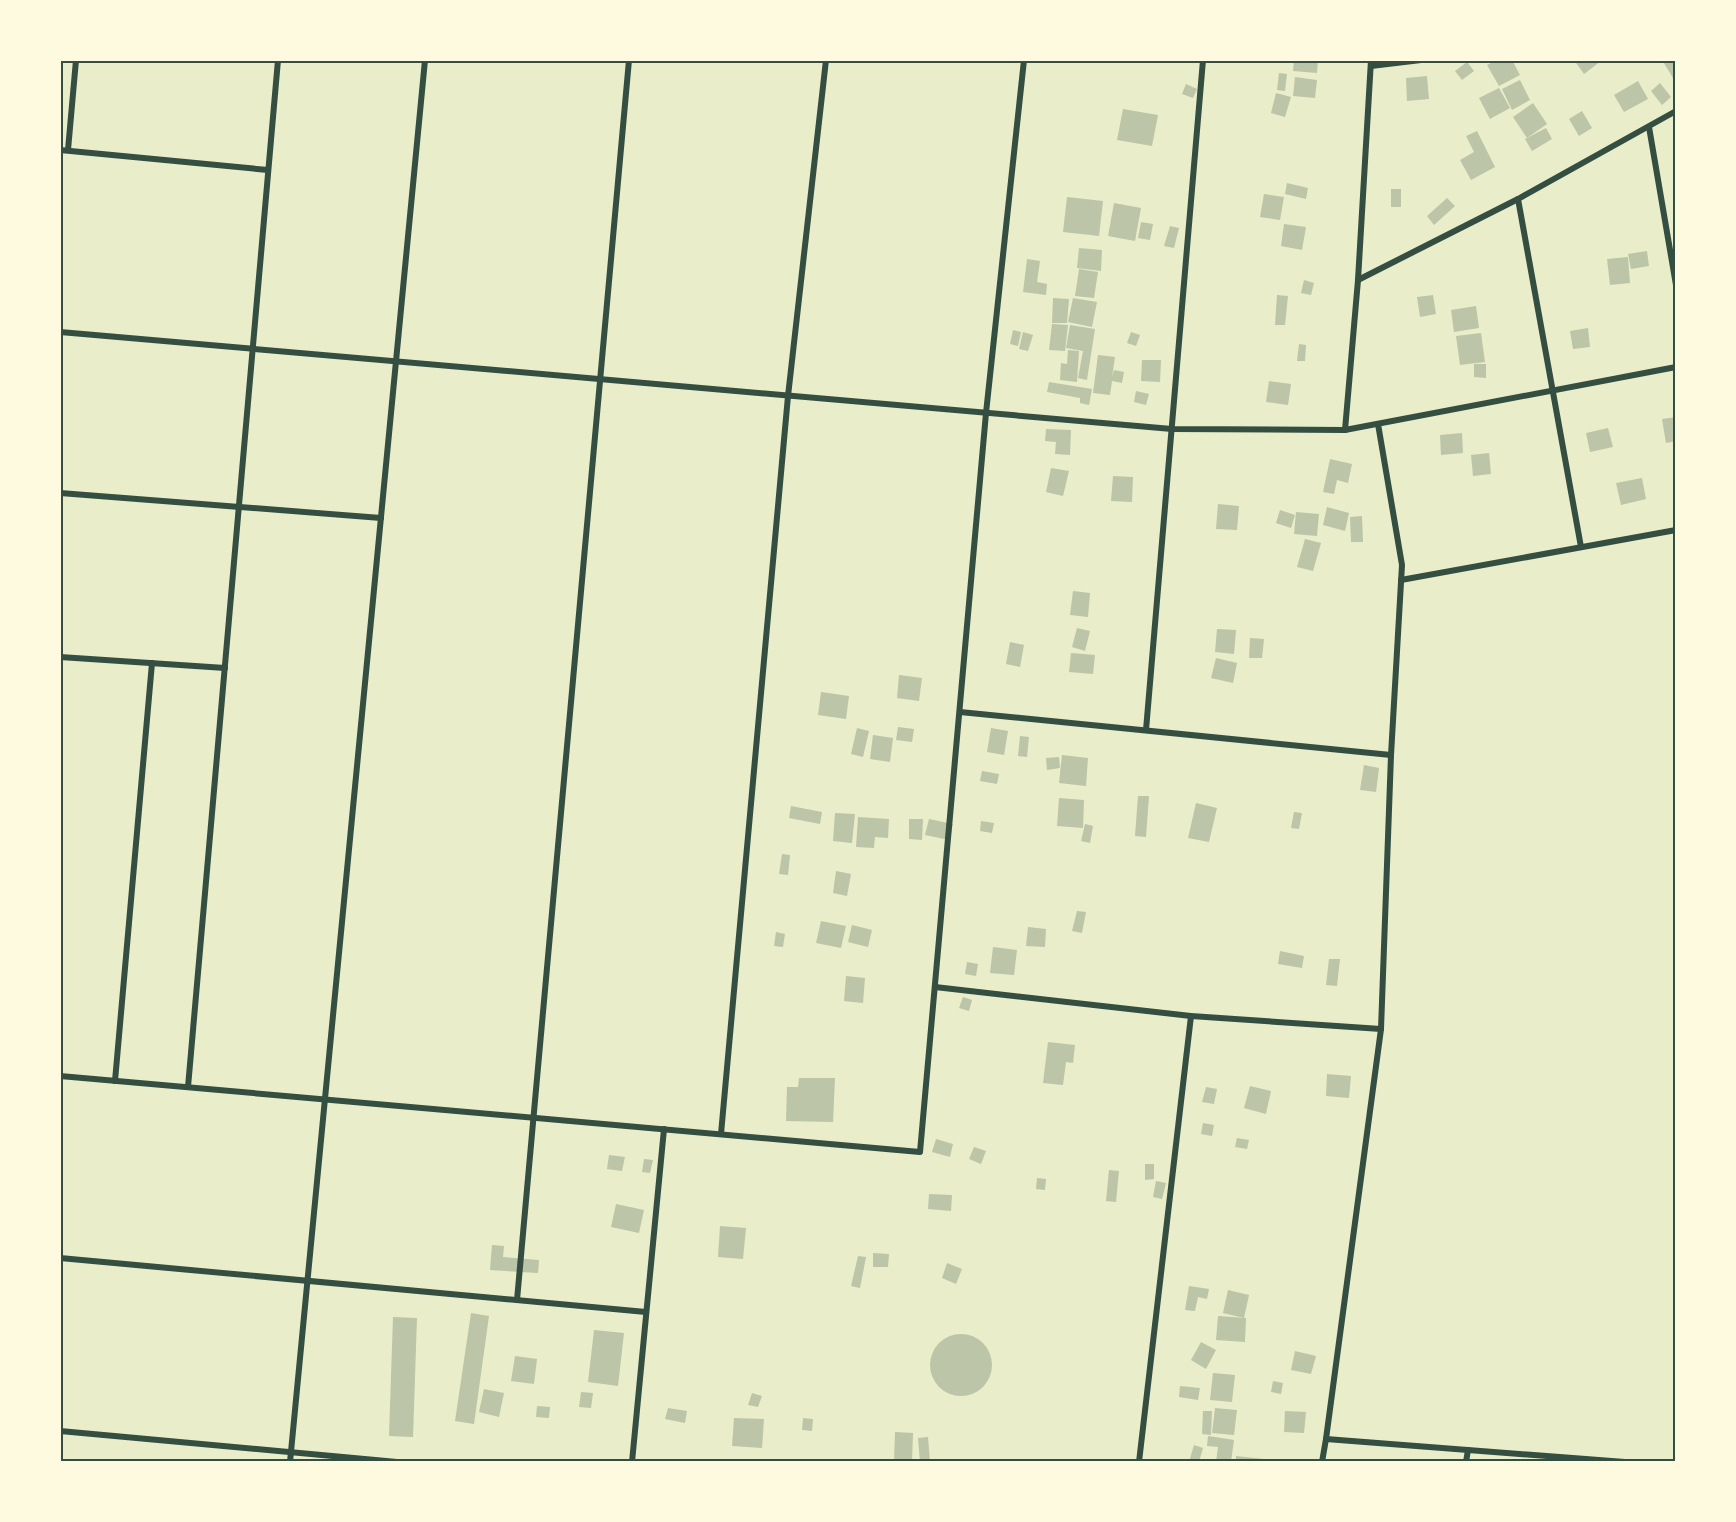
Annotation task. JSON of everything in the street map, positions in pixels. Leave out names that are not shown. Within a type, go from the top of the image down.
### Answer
[{"type":"street","points":[[68,150],[76,60]]},
{"type":"street","points":[[188,1087],[278,60]]},
{"type":"street","points":[[290,1462],[424,60]]},
{"type":"street","points":[[517,1300],[602,379],[629,60]]},
{"type":"street","points":[[720,1134],[788,396],[826,60]]},
{"type":"street","points":[[60,1076],[920,1152],[986,413],[1024,60]]},
{"type":"street","points":[[1146,730],[1203,60]]},
{"type":"street","points":[[1345,430],[1358,280],[1371,63],[1421,60]]},
{"type":"street","points":[[1358,280],[1518,199],[1676,111]]},
{"type":"street","points":[[1649,127],[1676,285]]},
{"type":"street","points":[[60,150],[268,170]]},
{"type":"street","points":[[1518,199],[1581,547]]},
{"type":"street","points":[[60,332],[1172,429],[1345,430],[1676,368]]},
{"type":"street","points":[[1322,1462],[1381,1029],[1391,755],[1402,565],[1378,424]]},
{"type":"street","points":[[60,493],[381,518]]},
{"type":"street","points":[[1401,580],[1676,530]]},
{"type":"street","points":[[60,657],[225,668]]},
{"type":"street","points":[[115,1081],[152,663]]},
{"type":"street","points":[[960,712],[1391,755]]},
{"type":"street","points":[[934,987],[1191,1016],[1381,1029]]},
{"type":"street","points":[[1139,1462],[1191,1016]]},
{"type":"street","points":[[632,1462],[664,1129]]},
{"type":"street","points":[[60,1258],[646,1312]]},
{"type":"street","points":[[60,1431],[397,1462]]},
{"type":"street","points":[[1326,1438],[1624,1462]]},
{"type":"street","points":[[1466,1462],[1468,1450]]},
{"type":"building","points":[[1294,60],[1318,60],[1317,73],[1293,71]]},
{"type":"building","points":[[1497,60],[1512,60],[1520,75],[1499,86],[1487,65]]},
{"type":"building","points":[[1574,60],[1600,60],[1601,61],[1584,74]]},
{"type":"building","points":[[1662,60],[1676,60],[1676,76],[1673,78]]},
{"type":"building","points":[[1467,62],[1474,71],[1462,80],[1455,71]]},
{"type":"building","points":[[1279,73],[1287,74],[1285,91],[1277,90]]},
{"type":"building","points":[[1427,76],[1429,99],[1407,101],[1406,78]]},
{"type":"building","points":[[1295,77],[1317,80],[1315,98],[1293,96]]},
{"type":"building","points":[[1520,80],[1530,100],[1512,110],[1502,89]]},
{"type":"building","points":[[1638,81],[1648,99],[1624,112],[1614,95]]},
{"type":"building","points":[[1660,83],[1671,97],[1662,105],[1651,91]]},
{"type":"building","points":[[1186,84],[1197,89],[1193,98],[1182,94]]},
{"type":"building","points":[[1499,88],[1510,108],[1490,119],[1479,98]]},
{"type":"building","points":[[1276,93],[1291,97],[1285,117],[1271,113]]},
{"type":"building","points":[[1533,103],[1547,124],[1527,138],[1513,117]]},
{"type":"building","points":[[1123,109],[1158,115],[1152,146],[1117,140]]},
{"type":"building","points":[[1582,111],[1592,128],[1579,136],[1569,119]]},
{"type":"building","points":[[1546,128],[1552,139],[1532,151],[1525,139]]},
{"type":"building","points":[[1477,131],[1495,167],[1471,180],[1460,160],[1474,152],[1466,136]]},
{"type":"building","points":[[1287,183],[1308,188],[1306,199],[1285,194]]},
{"type":"building","points":[[1391,189],[1401,189],[1401,207],[1391,207]]},
{"type":"building","points":[[1264,194],[1284,197],[1280,220],[1260,217]]},
{"type":"building","points":[[1067,197],[1103,201],[1099,236],[1063,232]]},
{"type":"building","points":[[1447,198],[1455,206],[1434,225],[1427,216]]},
{"type":"building","points":[[1114,203],[1141,208],[1135,241],[1108,236]]},
{"type":"building","points":[[1141,222],[1153,224],[1150,240],[1138,238]]},
{"type":"building","points":[[1284,224],[1306,227],[1302,250],[1281,246]]},
{"type":"building","points":[[1170,226],[1179,228],[1174,248],[1164,246]]},
{"type":"building","points":[[1079,248],[1102,250],[1101,271],[1077,268]]},
{"type":"building","points":[[1647,251],[1649,266],[1631,269],[1628,254]]},
{"type":"building","points":[[1628,257],[1630,283],[1610,285],[1607,259]]},
{"type":"building","points":[[1027,259],[1040,261],[1037,282],[1047,284],[1046,295],[1023,292]]},
{"type":"building","points":[[1079,269],[1098,272],[1094,298],[1075,296]]},
{"type":"building","points":[[1304,280],[1314,283],[1311,295],[1301,293]]},
{"type":"building","points":[[1277,295],[1288,296],[1285,325],[1275,325]]},
{"type":"building","points":[[1433,295],[1436,314],[1420,317],[1417,297]]},
{"type":"building","points":[[1053,298],[1069,299],[1067,323],[1052,323]]},
{"type":"building","points":[[1073,298],[1097,302],[1092,327],[1068,322]]},
{"type":"building","points":[[1476,306],[1479,328],[1454,332],[1451,310]]},
{"type":"building","points":[[1052,324],[1068,325],[1065,351],[1049,350]]},
{"type":"building","points":[[1070,325],[1095,329],[1087,380],[1078,378],[1083,351],[1066,348]]},
{"type":"building","points":[[1588,328],[1590,347],[1573,349],[1570,331]]},
{"type":"building","points":[[1013,330],[1021,332],[1018,346],[1010,344]]},
{"type":"building","points":[[1023,332],[1033,335],[1028,351],[1019,349]]},
{"type":"building","points":[[1131,332],[1140,335],[1136,346],[1127,343]]},
{"type":"building","points":[[1481,333],[1485,362],[1460,365],[1456,336]]},
{"type":"building","points":[[1299,344],[1306,345],[1305,361],[1297,361]]},
{"type":"building","points":[[1068,350],[1079,351],[1077,382],[1060,380],[1061,363],[1067,364]]},
{"type":"building","points":[[1098,355],[1115,357],[1112,377],[1114,370],[1124,372],[1122,383],[1112,381],[1110,395],[1093,393]]},
{"type":"building","points":[[1142,360],[1161,360],[1160,382],[1141,381]]},
{"type":"building","points":[[1474,364],[1486,364],[1486,378],[1474,377]]},
{"type":"building","points":[[1269,381],[1291,384],[1288,405],[1266,402]]},
{"type":"building","points":[[1049,382],[1092,389],[1089,405],[1080,403],[1080,398],[1047,392]]},
{"type":"building","points":[[1136,391],[1149,394],[1146,405],[1134,402]]},
{"type":"building","points":[[1676,417],[1676,441],[1666,443],[1662,419]]},
{"type":"building","points":[[1608,428],[1613,447],[1590,452],[1586,433]]},
{"type":"building","points":[[1046,429],[1071,430],[1070,455],[1055,454],[1056,442],[1045,441]]},
{"type":"building","points":[[1462,433],[1463,453],[1441,455],[1440,435]]},
{"type":"building","points":[[1489,453],[1491,474],[1473,476],[1471,455]]},
{"type":"building","points":[[1330,459],[1352,464],[1348,483],[1337,480],[1334,494],[1323,492]]},
{"type":"building","points":[[1051,468],[1069,471],[1063,496],[1046,492]]},
{"type":"building","points":[[1113,476],[1133,477],[1132,502],[1111,501]]},
{"type":"building","points":[[1642,478],[1646,499],[1621,505],[1616,483]]},
{"type":"building","points":[[1218,504],[1239,506],[1237,530],[1216,529]]},
{"type":"building","points":[[1327,507],[1349,513],[1345,531],[1323,525]]},
{"type":"building","points":[[1280,510],[1295,515],[1291,528],[1276,523]]},
{"type":"building","points":[[1296,512],[1319,514],[1317,536],[1294,534]]},
{"type":"building","points":[[1362,516],[1363,542],[1351,542],[1350,517]]},
{"type":"building","points":[[1305,539],[1321,543],[1313,571],[1297,567]]},
{"type":"building","points":[[1073,591],[1090,593],[1088,617],[1070,615]]},
{"type":"building","points":[[1077,628],[1090,631],[1085,651],[1072,647]]},
{"type":"building","points":[[1217,629],[1236,630],[1234,654],[1215,652]]},
{"type":"building","points":[[1250,638],[1264,639],[1262,658],[1249,658]]},
{"type":"building","points":[[1010,642],[1024,645],[1020,667],[1006,664]]},
{"type":"building","points":[[1071,653],[1095,655],[1093,674],[1069,672]]},
{"type":"building","points":[[1216,658],[1237,663],[1233,683],[1211,678]]},
{"type":"building","points":[[899,675],[922,678],[919,701],[897,698]]},
{"type":"building","points":[[821,692],[849,696],[846,719],[818,715]]},
{"type":"building","points":[[898,727],[914,729],[912,742],[896,740]]},
{"type":"building","points":[[857,728],[869,731],[863,757],[851,754]]},
{"type":"building","points":[[991,728],[1008,731],[1004,755],[987,752]]},
{"type":"building","points":[[873,735],[893,738],[890,762],[870,759]]},
{"type":"building","points":[[1020,736],[1029,737],[1027,757],[1018,756]]},
{"type":"building","points":[[1062,755],[1088,758],[1086,786],[1059,783]]},
{"type":"building","points":[[1059,757],[1060,768],[1047,770],[1046,758]]},
{"type":"building","points":[[1364,765],[1379,768],[1376,792],[1360,790]]},
{"type":"building","points":[[982,771],[999,774],[997,784],[980,781]]},
{"type":"building","points":[[1138,796],[1149,796],[1146,837],[1135,836]]},
{"type":"building","points":[[1059,798],[1084,800],[1083,828],[1057,826]]},
{"type":"building","points":[[1196,803],[1217,808],[1209,842],[1188,838]]},
{"type":"building","points":[[791,806],[822,812],[820,824],[789,818]]},
{"type":"building","points":[[1294,812],[1302,813],[1299,829],[1291,828]]},
{"type":"building","points":[[835,813],[855,814],[852,843],[833,841]]},
{"type":"building","points":[[858,817],[889,819],[888,838],[875,837],[874,848],[856,847]]},
{"type":"building","points":[[909,819],[923,819],[922,840],[909,839]]},
{"type":"building","points":[[929,819],[953,824],[949,840],[925,835]]},
{"type":"building","points":[[981,821],[994,823],[992,833],[980,831]]},
{"type":"building","points":[[1085,824],[1093,826],[1090,843],[1081,841]]},
{"type":"building","points":[[782,854],[790,855],[788,875],[779,874]]},
{"type":"building","points":[[836,871],[851,874],[847,896],[833,893]]},
{"type":"building","points":[[1077,911],[1086,912],[1082,933],[1072,931]]},
{"type":"building","points":[[821,921],[846,926],[841,948],[816,943]]},
{"type":"building","points":[[852,925],[872,930],[868,947],[848,942]]},
{"type":"building","points":[[1028,927],[1046,929],[1045,947],[1026,946]]},
{"type":"building","points":[[776,932],[785,934],[783,947],[774,946]]},
{"type":"building","points":[[993,947],[1017,950],[1014,975],[990,973]]},
{"type":"building","points":[[1280,951],[1304,956],[1302,968],[1278,964]]},
{"type":"building","points":[[1329,959],[1340,959],[1337,986],[1326,985]]},
{"type":"building","points":[[967,962],[978,964],[976,976],[965,974]]},
{"type":"building","points":[[846,976],[865,978],[863,1003],[844,1001]]},
{"type":"building","points":[[963,997],[972,1000],[969,1011],[959,1008]]},
{"type":"building","points":[[1048,1042],[1075,1045],[1073,1063],[1066,1062],[1063,1085],[1043,1083]]},
{"type":"building","points":[[1327,1074],[1351,1076],[1349,1098],[1326,1096]]},
{"type":"building","points":[[799,1078],[835,1078],[833,1122],[786,1121],[787,1087],[798,1087]]},
{"type":"building","points":[[1250,1086],[1271,1091],[1266,1114],[1244,1108]]},
{"type":"building","points":[[1206,1087],[1217,1089],[1214,1104],[1202,1102]]},
{"type":"building","points":[[1203,1123],[1214,1125],[1212,1136],[1201,1134]]},
{"type":"building","points":[[1237,1138],[1249,1140],[1247,1149],[1235,1147]]},
{"type":"building","points":[[936,1139],[953,1144],[950,1157],[932,1152]]},
{"type":"building","points":[[974,1147],[986,1151],[981,1164],[969,1159]]},
{"type":"building","points":[[609,1155],[625,1157],[622,1171],[607,1169]]},
{"type":"building","points":[[644,1159],[653,1160],[650,1173],[642,1172]]},
{"type":"building","points":[[1145,1164],[1154,1164],[1154,1179],[1145,1180]]},
{"type":"building","points":[[1109,1170],[1119,1171],[1116,1202],[1106,1201]]},
{"type":"building","points":[[1037,1178],[1046,1179],[1045,1190],[1036,1189]]},
{"type":"building","points":[[1156,1181],[1166,1183],[1162,1199],[1153,1197]]},
{"type":"building","points":[[929,1194],[952,1195],[951,1211],[928,1209]]},
{"type":"building","points":[[616,1204],[644,1210],[639,1233],[611,1227]]},
{"type":"building","points":[[720,1226],[746,1228],[743,1259],[718,1257]]},
{"type":"building","points":[[492,1245],[504,1246],[503,1257],[539,1260],[538,1273],[490,1270]]},
{"type":"building","points":[[873,1253],[889,1254],[888,1267],[873,1267]]},
{"type":"building","points":[[858,1256],[866,1257],[860,1288],[851,1286]]},
{"type":"building","points":[[947,1263],[962,1269],[956,1284],[942,1278]]},
{"type":"building","points":[[1189,1286],[1209,1289],[1207,1299],[1198,1297],[1195,1311],[1185,1310]]},
{"type":"building","points":[[1228,1290],[1249,1295],[1244,1318],[1223,1313]]},
{"type":"building","points":[[471,1313],[489,1316],[474,1424],[455,1421]]},
{"type":"building","points":[[1218,1316],[1246,1318],[1245,1342],[1216,1340]]},
{"type":"building","points":[[393,1317],[417,1318],[413,1437],[389,1436]]},
{"type":"building","points":[[594,1330],[624,1333],[618,1386],[588,1382]]},
{"type":"building","points":[[961,1334],[983,1343],[992,1365],[983,1387],[961,1396],[939,1387],[930,1365],[939,1343]]},
{"type":"building","points":[[1201,1342],[1216,1350],[1206,1369],[1191,1360]]},
{"type":"building","points":[[1295,1351],[1316,1356],[1311,1374],[1291,1370]]},
{"type":"building","points":[[515,1356],[537,1359],[534,1384],[511,1381]]},
{"type":"building","points":[[1213,1373],[1235,1375],[1232,1402],[1210,1400]]},
{"type":"building","points":[[1273,1381],[1283,1383],[1281,1394],[1271,1392]]},
{"type":"building","points":[[1180,1386],[1200,1388],[1198,1400],[1179,1397]]},
{"type":"building","points":[[484,1389],[504,1393],[499,1417],[479,1412]]},
{"type":"building","points":[[581,1392],[593,1393],[591,1408],[579,1407]]},
{"type":"building","points":[[752,1393],[762,1396],[758,1407],[748,1405]]},
{"type":"building","points":[[537,1406],[550,1407],[549,1418],[536,1417]]},
{"type":"building","points":[[668,1408],[687,1411],[685,1423],[665,1419]]},
{"type":"building","points":[[1215,1408],[1237,1410],[1234,1435],[1212,1433]]},
{"type":"building","points":[[1203,1411],[1212,1411],[1211,1435],[1202,1434]]},
{"type":"building","points":[[1285,1411],[1306,1412],[1304,1433],[1284,1432]]},
{"type":"building","points":[[734,1418],[764,1419],[762,1448],[732,1446]]},
{"type":"building","points":[[803,1418],[813,1419],[812,1431],[802,1430]]},
{"type":"building","points":[[895,1432],[913,1433],[912,1462],[894,1462]]},
{"type":"building","points":[[1208,1436],[1234,1440],[1231,1462],[1216,1462],[1218,1447],[1207,1446]]},
{"type":"building","points":[[928,1437],[930,1462],[920,1462],[918,1438]]},
{"type":"building","points":[[1194,1445],[1203,1448],[1199,1462],[1189,1462]]},
{"type":"building","points":[[1236,1456],[1264,1459],[1263,1462],[1236,1462]]}]
